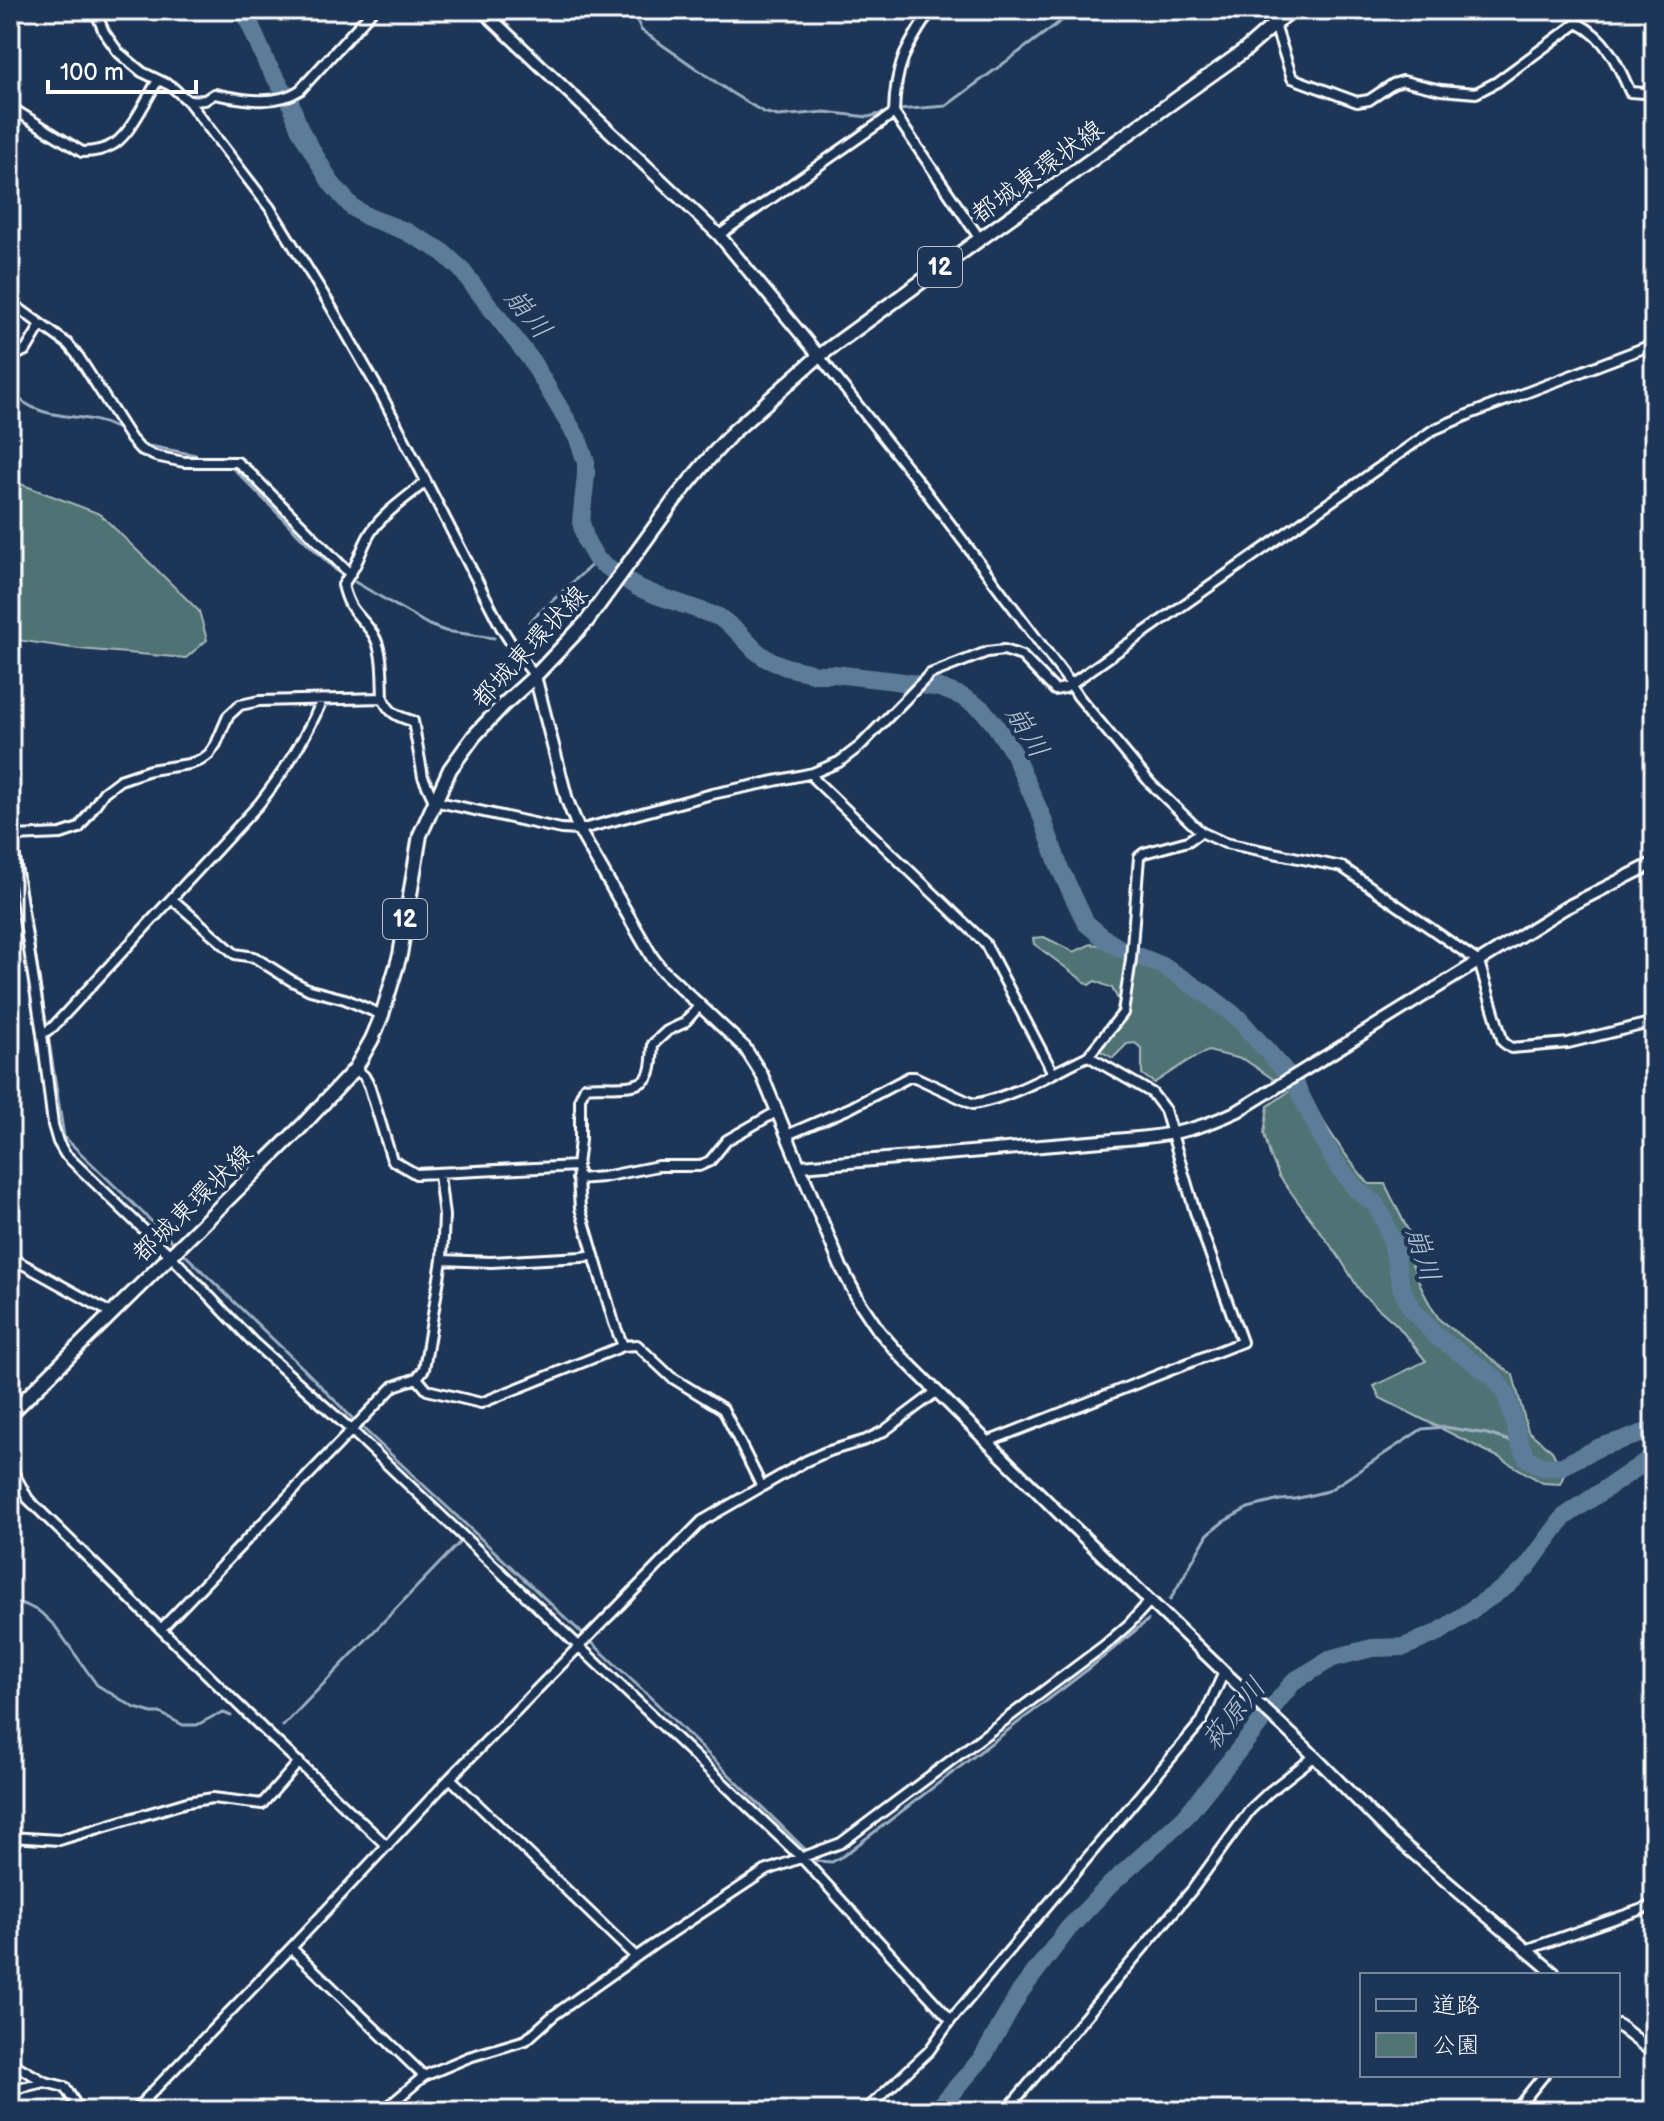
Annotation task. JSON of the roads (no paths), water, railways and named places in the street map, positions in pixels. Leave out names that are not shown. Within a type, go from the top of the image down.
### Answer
[{"type":"main road","name":"都城東環状線","points":[[10,1414],[303,1125],[355,1069],[382,1015],[400,955],[420,835],[450,769],[474,736],[587,621],[676,498],[724,442],[819,356],[1244,51],[1291,10]]},
{"type":"street","points":[[95,10],[104,32],[118,52],[142,72],[171,86],[188,101],[270,208],[358,353],[501,627],[535,676],[567,800],[579,830],[652,957],[672,982],[745,1048],[762,1075],[841,1267],[879,1331],[936,1392],[1150,1601],[1315,1756],[1391,1834],[1554,1973]]},
{"type":"street","points":[[188,101],[205,100],[214,94],[246,101],[293,95],[373,10]]},
{"type":"street","points":[[482,10],[719,235],[917,480],[1118,746],[1151,784],[1201,832],[1225,843],[1342,867],[1479,962],[1503,1042],[1511,1048],[1568,1043],[1654,1022]]},
{"type":"street","points":[[931,10],[908,44],[899,70],[894,113],[980,239]]},
{"type":"street","points":[[1275,25],[1292,78],[1357,102],[1369,100],[1403,81],[1441,90],[1476,93],[1497,82],[1577,23],[1589,29],[1616,59],[1630,92],[1654,90]]},
{"type":"street","points":[[10,107],[82,152],[95,152],[114,143],[126,130],[158,80]]},
{"type":"street","points":[[719,235],[894,113]]},
{"type":"street","points":[[10,302],[68,344],[140,449],[155,456],[184,462],[237,462],[350,574]]},
{"type":"street","points":[[10,356],[26,350],[41,325]]},
{"type":"street","points":[[425,482],[375,526],[343,585],[347,601],[356,616],[373,633],[378,643],[383,698],[392,712],[413,721],[423,777],[434,801],[561,829],[579,830],[712,794],[813,773],[839,762],[860,746],[930,674],[971,658],[1004,650],[1022,656],[1055,690],[1065,688],[1433,430],[1654,344]]},
{"type":"street","points":[[383,698],[259,701],[240,705],[228,716],[209,754],[189,764],[150,770],[120,780],[104,792],[79,828],[61,834],[25,835],[11,832],[58,1142],[65,1154],[170,1255],[254,1343],[350,1429],[802,1858],[951,2020]]},
{"type":"street","points":[[42,1034],[53,1027],[259,804],[308,733],[322,700]]},
{"type":"street","points":[[813,773],[815,780],[985,943],[1053,1073]]},
{"type":"street","points":[[787,1135],[850,1108],[909,1077],[973,1104],[1018,1089],[1088,1056],[1123,1013],[1139,857],[1188,841],[1201,832]]},
{"type":"street","points":[[801,1166],[1173,1135],[1195,1129],[1238,1111],[1565,908],[1654,863]]},
{"type":"street","points":[[172,899],[235,954],[254,957],[301,986],[345,999],[382,1015]]},
{"type":"street","points":[[623,1346],[580,1208],[577,1166],[580,1098],[585,1087],[632,1085],[644,1081],[650,1074],[653,1044],[667,1031],[684,1023],[700,1005]]},
{"type":"street","points":[[987,1442],[1242,1342],[1195,1212],[1165,1110],[1152,1093],[1088,1056]]},
{"type":"street","points":[[355,1069],[369,1085],[392,1160],[416,1174],[577,1166]]},
{"type":"street","points":[[577,1179],[658,1166],[699,1166],[710,1161],[727,1140],[778,1111]]},
{"type":"street","points":[[161,1629],[350,1429],[394,1386],[417,1378],[424,1369],[442,1260],[444,1216],[439,1174]]},
{"type":"street","points":[[442,1260],[491,1262],[594,1255]]},
{"type":"street","points":[[10,1257],[111,1313]]},
{"type":"street","points":[[417,1378],[427,1390],[481,1403],[623,1346],[637,1345],[671,1377],[723,1409],[761,1485]]},
{"type":"street","points":[[134,2111],[450,1778],[702,1521],[806,1461],[884,1431],[936,1392]]},
{"type":"street","points":[[10,1466],[28,1499],[387,1846]]},
{"type":"street","points":[[383,2111],[424,2076],[469,2057],[526,2040],[554,2015],[636,1957],[765,1871],[841,1843],[1105,1645],[1150,1601]]},
{"type":"street","points":[[865,2111],[929,2051],[951,2020],[1202,1721],[1224,1672]]},
{"type":"street","points":[[1006,2111],[1192,1890],[1250,1810],[1315,1756]]},
{"type":"street","points":[[10,1837],[59,1840],[187,1802],[213,1798],[262,1804],[299,1762]]},
{"type":"street","points":[[450,1778],[636,1957]]},
{"type":"street","points":[[1525,1950],[1654,1905]]},
{"type":"street","points":[[291,1948],[424,2076]]},
{"type":"street","points":[[1620,2027],[1654,2053]]},
{"type":"street","points":[[10,2062],[45,2082],[65,2087],[80,2111]]},
{"type":"street","points":[[1515,2111],[1542,2077]]},
{"type":"street","points":[[10,2090],[45,2082]]},
{"type":"waterway","name":"崩川","points":[[244,10],[267,64],[290,101],[299,128],[331,183],[352,207],[368,217],[405,231],[440,250],[460,268],[531,360],[578,439],[586,462],[581,522],[586,541],[597,560],[637,587],[719,617],[767,659],[786,667],[816,674],[940,688],[982,709],[1013,752],[1042,817],[1060,869],[1086,923],[1119,948],[1163,966],[1208,995],[1238,1018],[1293,1080],[1333,1159],[1356,1189],[1375,1204],[1383,1217],[1392,1242],[1402,1290],[1412,1309],[1435,1335],[1495,1378],[1506,1394],[1527,1458],[1542,1467],[1562,1466],[1600,1447],[1647,1432],[1654,1434]]},
{"type":"waterway","points":[[633,10],[641,30],[763,112],[778,116],[825,112],[868,117],[888,112]]},
{"type":"waterway","points":[[898,110],[946,106],[1076,10]]},
{"type":"waterway","points":[[10,391],[36,409],[102,422],[116,428]]},
{"type":"waterway","points":[[149,446],[196,455]]},
{"type":"waterway","points":[[226,464],[340,574]]},
{"type":"waterway","points":[[529,622],[597,560]]},
{"type":"waterway","points":[[355,582],[429,625],[445,631],[494,638]]},
{"type":"waterway","points":[[10,803],[64,1137],[175,1244]]},
{"type":"waterway","points":[[180,1250],[352,1418],[651,1698],[817,1861],[832,1862],[843,1856],[1148,1620]]},
{"type":"waterway","points":[[1170,1600],[1208,1534],[1223,1522],[1248,1508],[1328,1491],[1422,1429],[1444,1427],[1487,1434],[1520,1444]]},
{"type":"waterway","name":"萩原川","points":[[936,2111],[983,2057],[1020,1992],[1068,1929],[1110,1885],[1185,1817],[1294,1681],[1333,1658],[1372,1648],[1404,1647],[1439,1632],[1508,1585],[1527,1567],[1564,1517],[1654,1456]]},
{"type":"waterway","points":[[283,1726],[459,1543]]},
{"type":"waterway","points":[[10,1601],[40,1612],[55,1626],[97,1685],[135,1708],[160,1713],[183,1725],[197,1725],[224,1713],[231,1716]]}]
